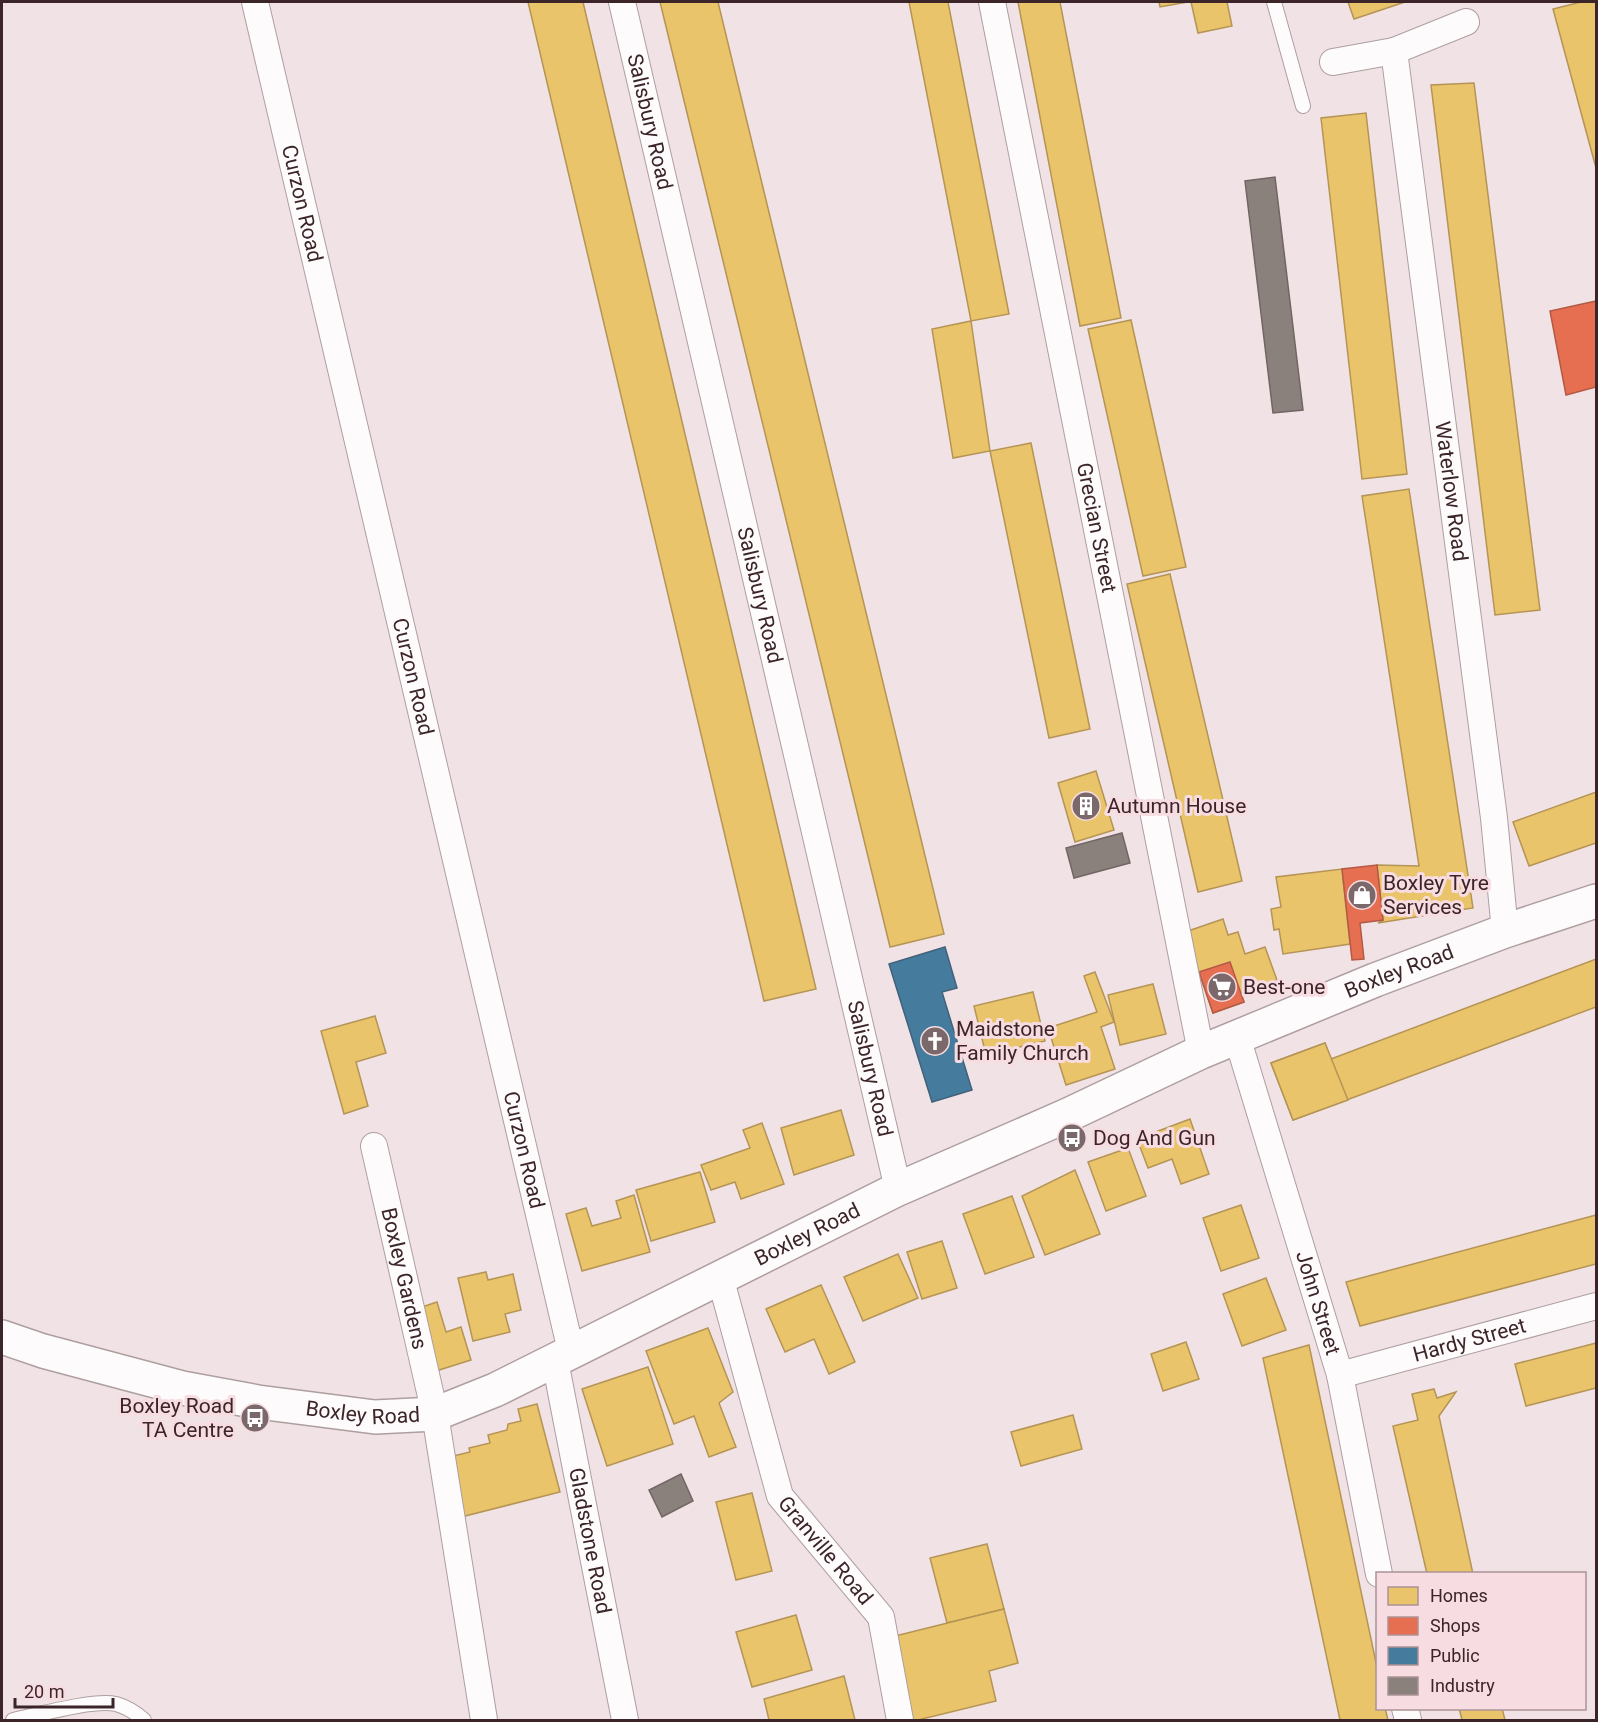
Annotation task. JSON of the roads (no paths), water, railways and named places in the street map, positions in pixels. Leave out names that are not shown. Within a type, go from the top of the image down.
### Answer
[{"type":"street","name":"Curzon Road","points":[[255,2],[563,1356]]},
{"type":"street","name":"Salisbury Road","points":[[622,2],[898,1190]]},
{"type":"street","name":"Grecian Street","points":[[992,2],[1201,1052]]},
{"type":"street","points":[[1333,62],[1394,51],[1466,22]]},
{"type":"street","name":"Waterlow Road","points":[[1394,51],[1494,818],[1504,931]]},
{"type":"street","name":"Boxley Road","points":[[2,1337],[43,1351],[182,1388],[258,1402],[375,1417],[435,1414],[495,1390],[898,1190],[1068,1115],[1201,1052],[1375,980],[1504,931],[1596,901]]},
{"type":"street","name":"John Street","points":[[1237,1037],[1340,1375],[1379,1572]]},
{"type":"street","name":"Boxley Gardens","points":[[374,1146],[435,1414],[484,1720]]},
{"type":"street","name":"Granville Road","points":[[720,1277],[780,1496],[881,1617],[900,1720]]},
{"type":"street","name":"Hardy Street","points":[[1340,1375],[1596,1306]]},
{"type":"street","name":"Gladstone Road","points":[[563,1356],[625,1720]]},
{"type":"lane","points":[[1274,2],[1303,106]]},
{"type":"lane","points":[[13,1720],[89,1704],[114,1704],[135,1712],[144,1720]]},
{"type":"place","name":"Autumn House","points":[[1086,806]]},
{"type":"place","name":"Boxley Tyre Services","points":[[1362,895]]},
{"type":"place","name":"Best-one","points":[[1222,987]]},
{"type":"place","name":"Maidstone Family Church","points":[[935,1041]]},
{"type":"place","name":"Dog And Gun","points":[[1072,1138]]},
{"type":"place","name":"Boxley Road TA Centre","points":[[255,1418]]}]
